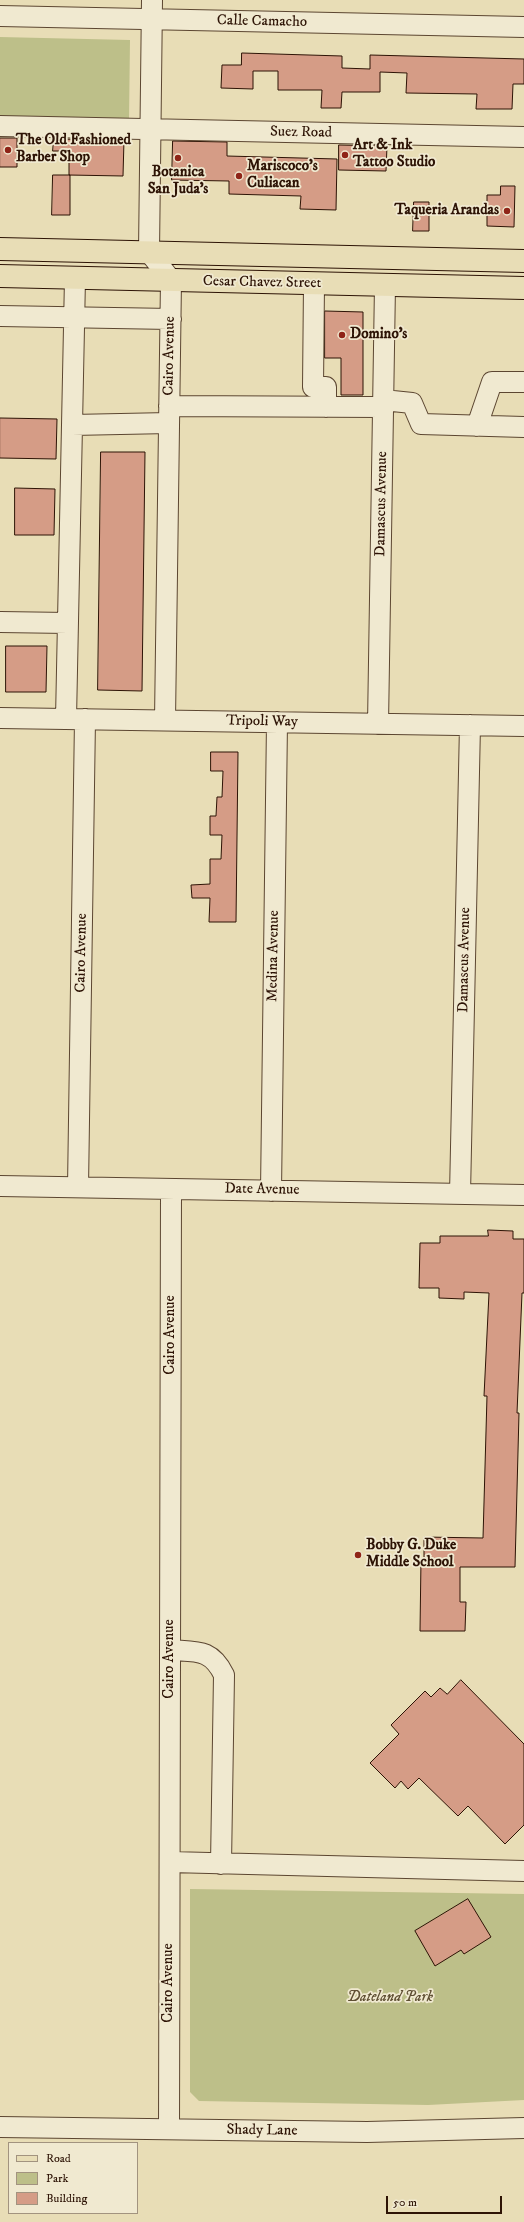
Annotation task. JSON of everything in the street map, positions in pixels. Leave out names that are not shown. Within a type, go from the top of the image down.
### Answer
[{"type":"main road","name":"Cesar Chavez Street","points":[[0,249],[524,261]]},
{"type":"main road","name":"Cesar Chavez Street","points":[[0,276],[524,288]]},
{"type":"main road","points":[[485,287],[524,277]]},
{"type":"street","name":"Calle Camacho","points":[[0,16],[152,10],[524,27]]},
{"type":"street","points":[[152,10],[149,252],[171,280]]},
{"type":"street","name":"Suez Road","points":[[0,126],[524,137]]},
{"type":"street","name":"Cairo Avenue","points":[[75,278],[68,623],[76,719],[78,1187]]},
{"type":"street","name":"Cairo Avenue","points":[[165,720],[171,280]]},
{"type":"street","points":[[314,284],[313,387],[326,387],[326,407]]},
{"type":"street","name":"Damascus Avenue","points":[[378,724],[385,285]]},
{"type":"street","points":[[0,316],[171,318]]},
{"type":"street","points":[[477,426],[492,382],[524,382]]},
{"type":"street","points":[[72,425],[169,415],[383,403],[412,403],[421,424],[524,427]]},
{"type":"street","points":[[0,622],[68,623]]},
{"type":"street","name":"Tripoli Way","points":[[0,718],[524,726]]},
{"type":"street","name":"Medina Avenue","points":[[271,1191],[278,722]]},
{"type":"street","name":"Damascus Avenue","points":[[460,1194],[470,725]]},
{"type":"street","name":"Date Avenue","points":[[0,1186],[524,1195]]},
{"type":"street","name":"Cairo Avenue","points":[[169,2129],[171,1189]]},
{"type":"street","points":[[170,1650],[200,1652],[217,1661],[224,1675],[221,1864]]},
{"type":"street","points":[[170,1862],[524,1871]]},
{"type":"street","name":"Shady Lane","points":[[0,2127],[367,2132],[524,2128]]},
{"type":"green space","points":[[0,37],[130,40],[129,121],[0,118]]},
{"type":"green space","name":"Dateland Park","points":[[190,1889],[524,1894],[524,2100],[428,2105],[199,2101],[190,2092]]},
{"type":"building","points":[[242,53],[342,56],[342,68],[370,69],[370,55],[524,59],[524,84],[513,84],[512,109],[476,109],[477,94],[406,93],[407,73],[380,72],[380,92],[342,92],[341,108],[321,108],[322,90],[278,90],[278,71],[253,71],[253,89],[221,88],[222,65],[241,65]]},
{"type":"building","name":"The Old Fashioned Barber Shop","points":[[0,138],[17,138],[17,167],[0,167]]},
{"type":"building","points":[[54,139],[124,140],[123,176],[69,175],[69,151],[53,151]]},
{"type":"building","points":[[173,141],[227,142],[227,156],[337,159],[336,210],[300,209],[301,196],[229,194],[229,181],[172,180]]},
{"type":"building","points":[[339,145],[387,146],[386,171],[339,170]]},
{"type":"building","points":[[53,175],[70,175],[70,215],[52,215]]},
{"type":"building","points":[[501,186],[515,186],[514,227],[487,226],[487,195],[500,195]]},
{"type":"building","points":[[414,202],[429,202],[429,231],[413,231]]},
{"type":"building","name":"Domino's","points":[[325,311],[363,312],[363,395],[341,395],[341,358],[325,358]]},
{"type":"building","points":[[0,418],[57,419],[56,459],[0,458]]},
{"type":"building","points":[[101,452],[145,452],[142,691],[98,690]]},
{"type":"building","points":[[15,488],[55,489],[54,535],[15,535]]},
{"type":"building","points":[[6,646],[47,646],[46,692],[6,692]]},
{"type":"building","points":[[211,752],[238,752],[236,922],[209,922],[210,898],[192,898],[191,885],[210,884],[210,859],[221,859],[222,835],[210,835],[210,816],[216,816],[217,797],[222,797],[223,771],[211,771]]},
{"type":"building","points":[[488,1230],[513,1231],[513,1239],[524,1239],[524,1293],[522,1293],[517,1413],[519,1413],[515,1567],[460,1567],[460,1602],[466,1602],[465,1631],[420,1631],[421,1559],[424,1559],[424,1537],[483,1538],[487,1396],[484,1396],[489,1293],[464,1292],[464,1299],[439,1298],[439,1288],[419,1288],[420,1243],[440,1243],[440,1236],[488,1236]]},
{"type":"building","points":[[461,1680],[524,1744],[524,1825],[505,1844],[468,1806],[458,1816],[419,1778],[408,1789],[401,1781],[395,1788],[370,1763],[399,1734],[391,1725],[425,1691],[431,1697],[440,1688],[447,1694]]},
{"type":"building","points":[[468,1899],[491,1937],[464,1954],[461,1950],[435,1966],[415,1931]]},
{"type":"place","name":"The Old Fashioned Barber Shop","points":[[8,150]]},
{"type":"place","name":"Art & Ink Tattoo Studio","points":[[345,155]]},
{"type":"place","name":"Botanica San Juda's","points":[[178,158]]},
{"type":"place","name":"Mariscoco's Culiacan","points":[[239,176]]},
{"type":"place","name":"Taqueria Arandas","points":[[507,211]]},
{"type":"place","name":"Domino's","points":[[342,335]]},
{"type":"place","name":"Bobby G. Duke Middle School","points":[[358,1555]]}]
